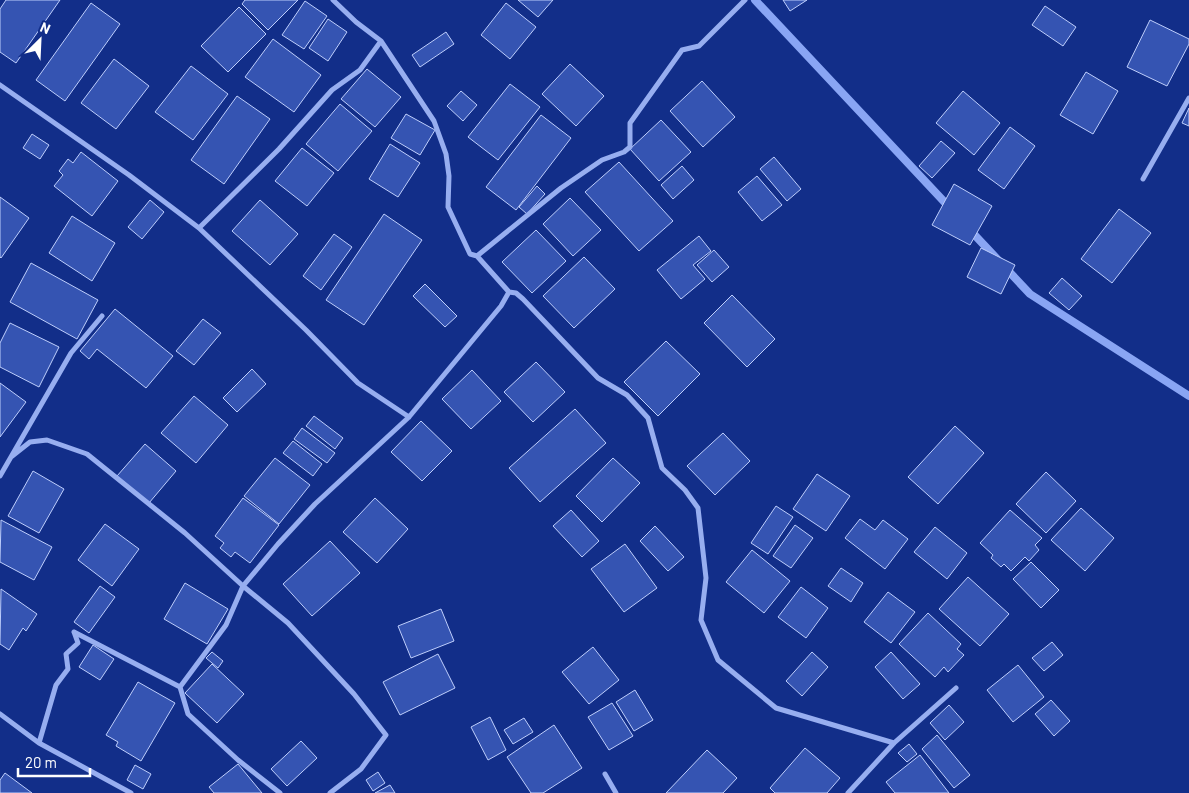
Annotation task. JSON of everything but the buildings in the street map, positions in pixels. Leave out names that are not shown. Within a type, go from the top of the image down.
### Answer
[{"type":"street","points":[[333,0],[356,22],[381,40],[434,121],[446,154],[449,176],[448,207],[470,254],[477,256],[509,292],[516,293],[523,299],[598,378],[627,395],[648,418],[662,468],[685,490],[698,508],[706,578],[701,620],[718,660],[776,708],[894,743]]},
{"type":"street","points":[[477,256],[561,188],[602,160],[624,152],[630,147],[630,123],[682,50],[699,46],[745,0]]},
{"type":"street","points":[[199,228],[279,149],[332,90],[360,70],[381,40]]},
{"type":"street","points":[[0,85],[129,175],[199,228],[306,330],[358,383],[409,417]]},
{"type":"street","points":[[1143,179],[1189,98]]},
{"type":"street","points":[[180,687],[226,625],[243,586],[315,504],[409,417],[501,306],[509,292]]},
{"type":"street","points":[[0,476],[71,352],[102,316]]},
{"type":"street","points":[[11,457],[30,442],[47,440],[87,454],[185,533],[243,586],[288,623],[354,694],[386,735],[361,769],[330,793]]},
{"type":"street","points":[[40,743],[56,684],[68,669],[66,654],[78,643],[74,632],[180,687],[188,714],[238,760],[280,793]]},
{"type":"street","points":[[848,793],[894,743],[956,688]]},
{"type":"street","points":[[0,714],[40,743],[131,793]]},
{"type":"street","points":[[605,774],[616,793]]},
{"type":"waterway","points":[[755,0],[951,209]]},
{"type":"waterway","points":[[969,229],[1030,294],[1189,396]]}]
